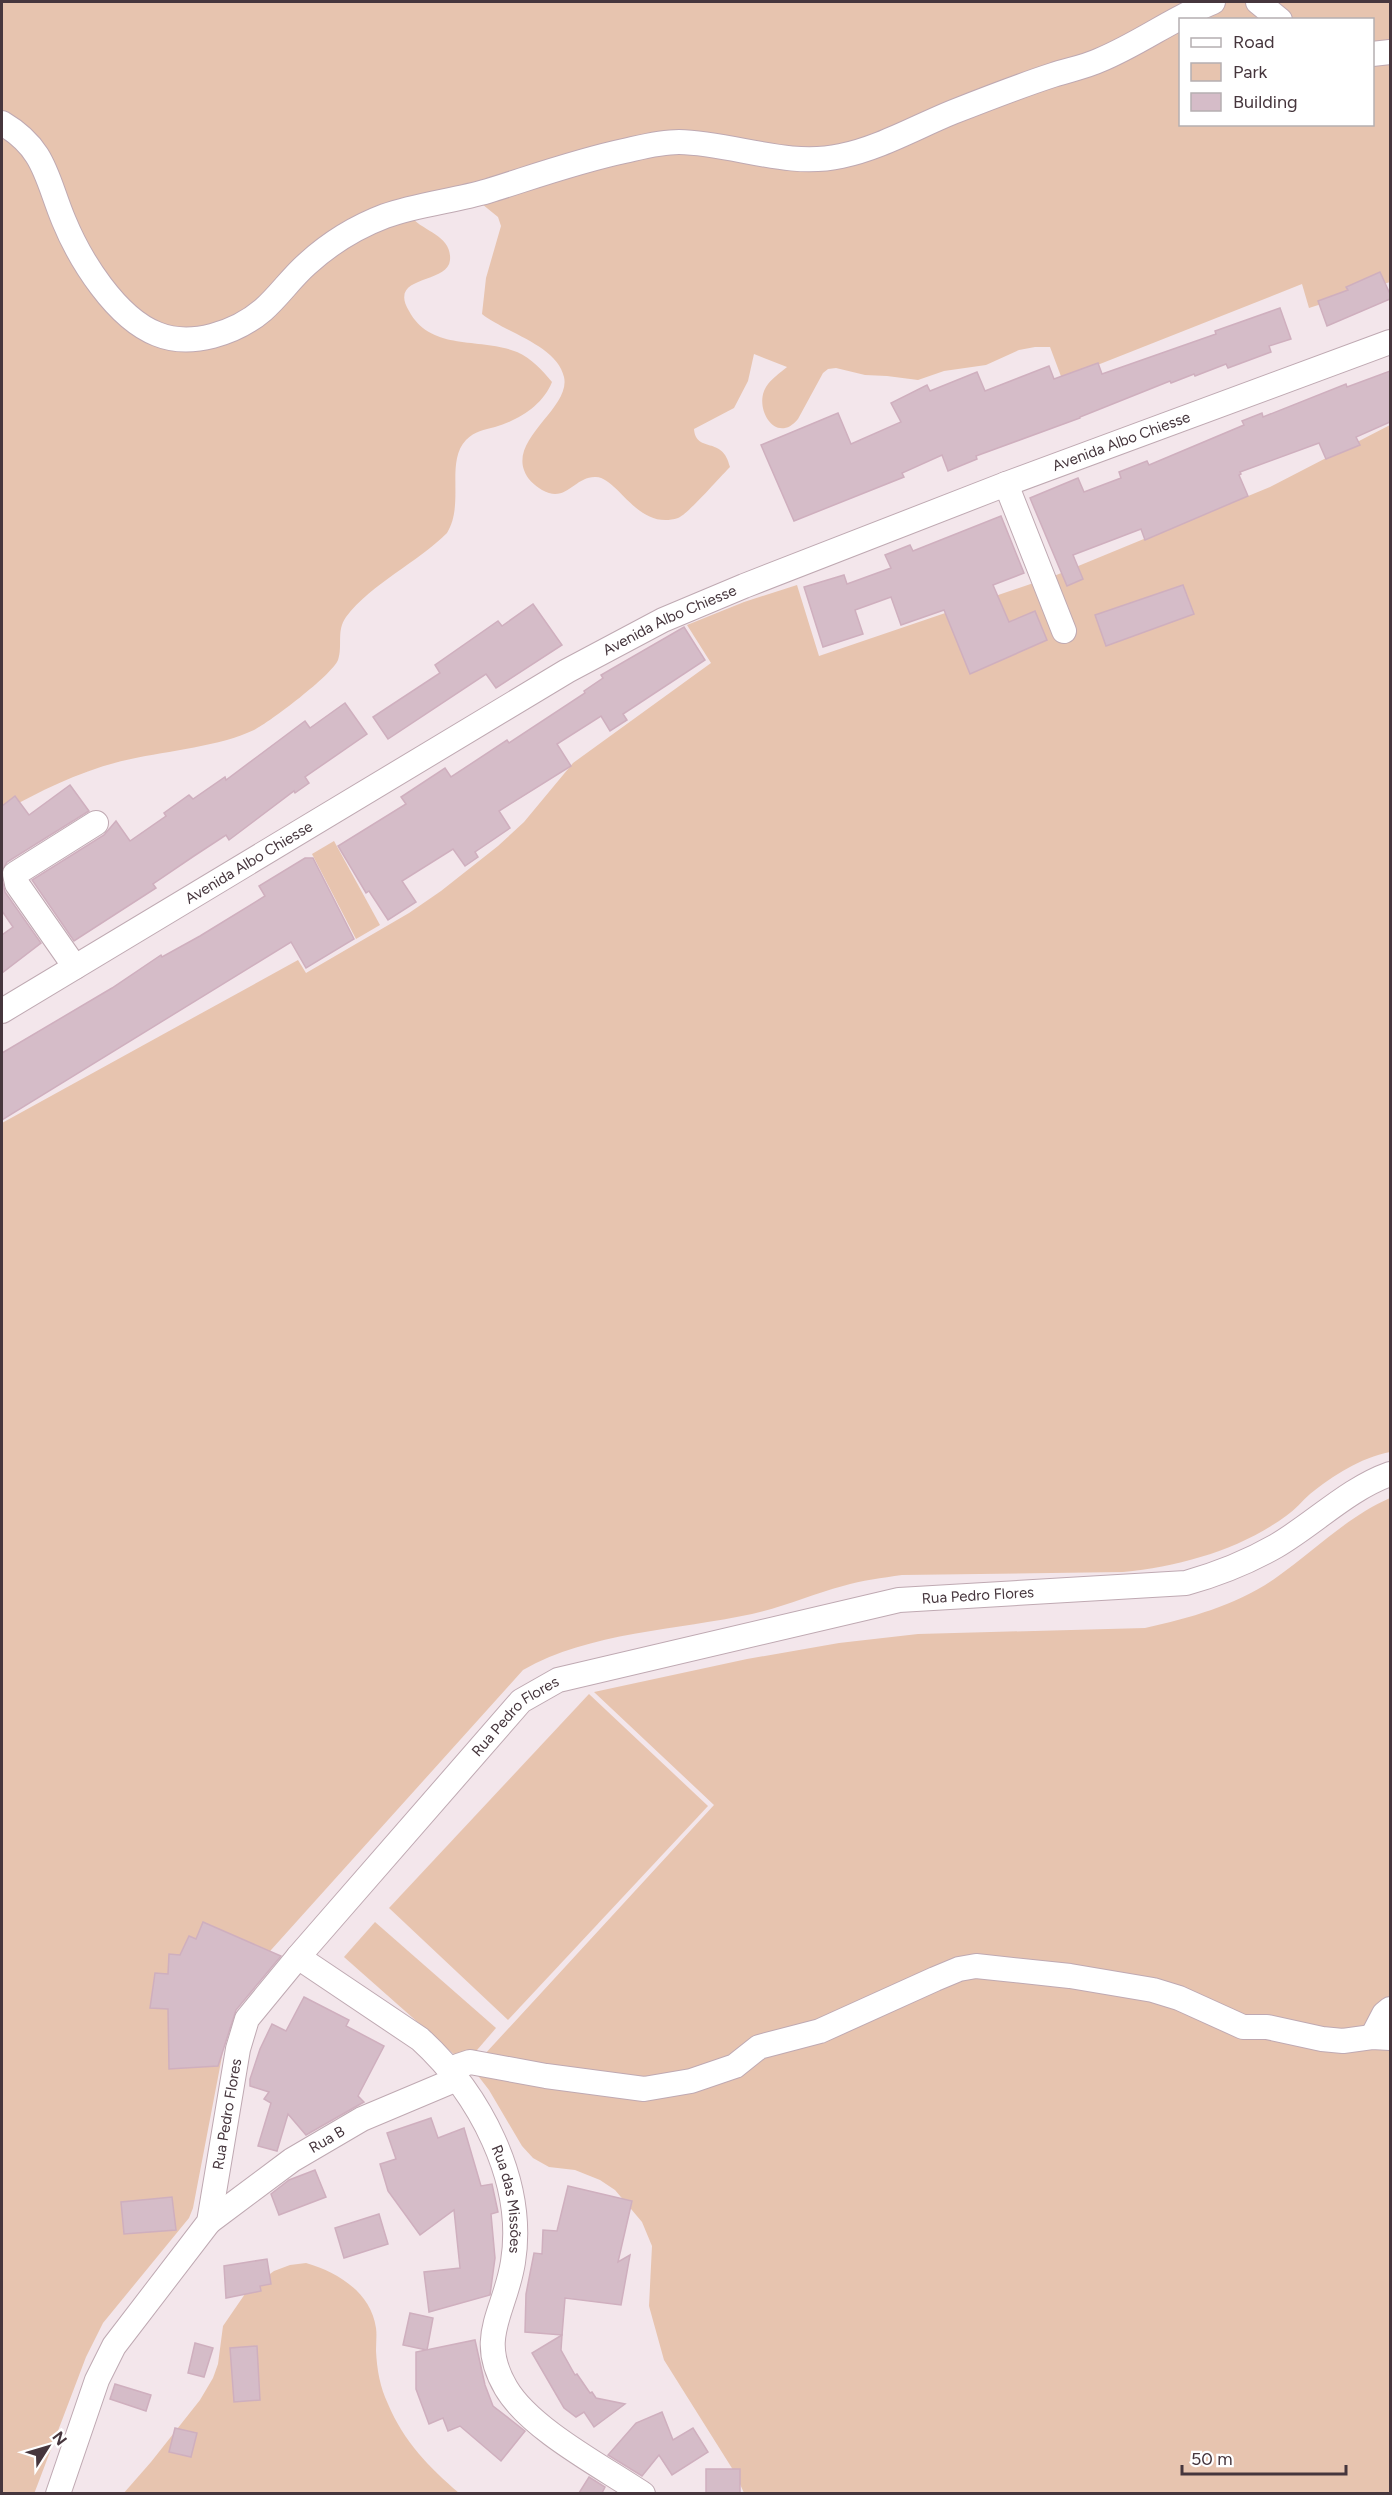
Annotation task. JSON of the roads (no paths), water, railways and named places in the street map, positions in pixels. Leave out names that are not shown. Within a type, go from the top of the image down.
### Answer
[{"type":"street","points":[[2,123],[26,140],[34,151],[48,176],[68,231],[98,280],[120,308],[159,335],[189,339],[204,338],[250,320],[320,253],[351,231],[385,216],[485,192],[586,160],[663,143],[702,144],[781,158],[838,157],[880,143],[981,101],[1099,61],[1184,14],[1213,2]]},
{"type":"street","points":[[1258,2],[1278,18]]},
{"type":"street","points":[[1374,54],[1390,52]]},
{"type":"street","name":"Avenida Albo Chiesse","points":[[5,1002],[75,968],[567,671],[663,620],[1006,484],[1390,342]]},
{"type":"street","points":[[1006,484],[1064,631]]},
{"type":"street","points":[[75,968],[18,884],[15,874],[96,823]]},
{"type":"street","name":"Rua Pedro Flores","points":[[58,2493],[97,2380],[114,2346],[209,2222],[243,2031],[253,2010],[520,1701],[558,1680],[899,1600],[1186,1583],[1220,1573],[1267,1551],[1360,1488],[1390,1474]]},
{"type":"street","name":"Rua das Missões","points":[[298,1956],[420,2039],[436,2053],[482,2119],[500,2156],[511,2190],[516,2217],[513,2264],[508,2288],[497,2317],[491,2348],[501,2378],[519,2407],[540,2425],[643,2493]]},
{"type":"street","name":"Rua B","points":[[209,2222],[292,2160],[362,2119],[454,2076],[458,2066],[470,2062],[546,2076],[644,2089],[692,2081],[735,2066],[759,2048],[820,2031],[935,1978],[959,1969],[976,1966],[1070,1976],[1153,1990],[1179,1998],[1243,2027],[1267,2027],[1322,2039],[1343,2041],[1381,2037]]},
{"type":"street","points":[[1381,2037],[1384,2014],[1390,2009]]}]
